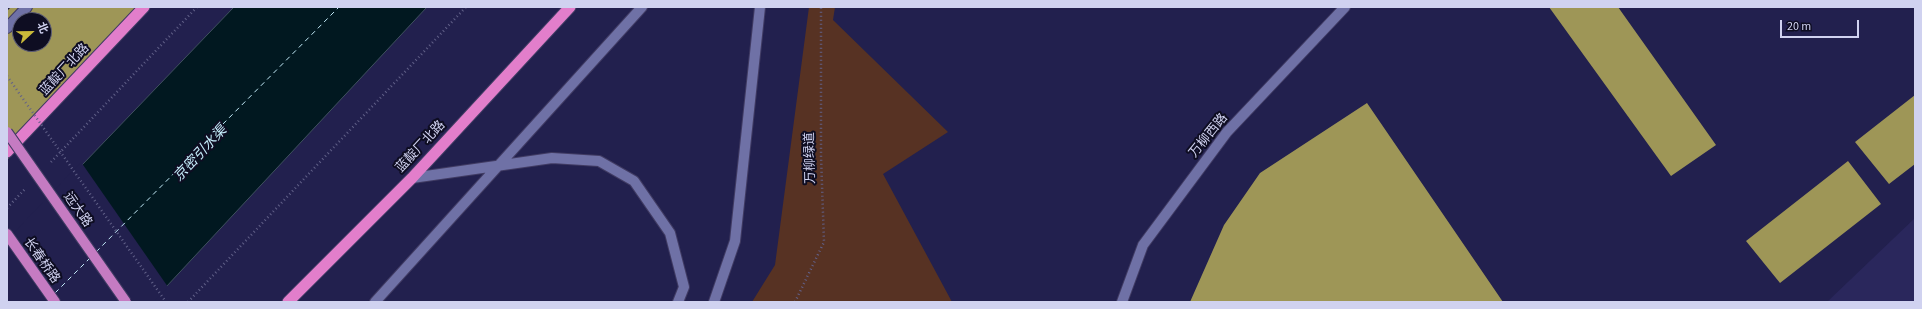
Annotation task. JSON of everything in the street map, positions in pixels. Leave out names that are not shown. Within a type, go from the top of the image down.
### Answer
[{"type":"highway","name":"蓝靛厂北路","points":[[7,152],[144,7]]},
{"type":"highway","name":"蓝靛厂北路","points":[[288,302],[412,178],[570,7]]},
{"type":"main road","name":"远大路","points":[[7,132],[126,302]]},
{"type":"main road","name":"长春桥路","points":[[7,234],[55,302]]},
{"type":"street","points":[[7,28],[27,7]]},
{"type":"street","points":[[375,302],[642,7]]},
{"type":"street","points":[[714,302],[735,241],[760,7]]},
{"type":"street","name":"万柳西路","points":[[1122,302],[1143,245],[1227,132],[1345,7]]},
{"type":"street","points":[[412,178],[500,164],[552,158],[599,161],[634,181],[670,232],[684,287],[678,302]]},
{"type":"path","points":[[50,162],[197,7]]},
{"type":"path","points":[[188,302],[466,7]]},
{"type":"path","name":"万柳绿道","points":[[794,302],[824,242],[820,156],[821,7]]},
{"type":"path","points":[[7,76],[166,302]]},
{"type":"path","points":[[7,208],[29,185]]},
{"type":"shaded area","points":[[809,7],[835,7],[833,20],[948,132],[883,174],[952,302],[752,302],[775,265]]},
{"type":"shaded area","points":[[1915,218],[1915,302],[1827,302]]},
{"type":"water","name":"京密引水渠","points":[[234,7],[427,7],[152,302],[7,302],[7,243]]},
{"type":"pier","points":[[81,162],[168,287],[154,302],[7,302],[7,240]]},
{"type":"building","points":[[11,7],[150,7],[7,160],[7,11]]},
{"type":"building","points":[[1549,7],[1618,7],[1716,145],[1671,176]]},
{"type":"building","points":[[1915,95],[1915,164],[1889,184],[1855,142]]},
{"type":"building","points":[[1367,103],[1503,302],[1190,302],[1224,225],[1260,173]]},
{"type":"building","points":[[1848,161],[1881,204],[1780,283],[1746,241]]},
{"type":"ferry route","points":[[96,252],[339,7]]},
{"type":"ferry route","points":[[55,293],[90,258]]}]
